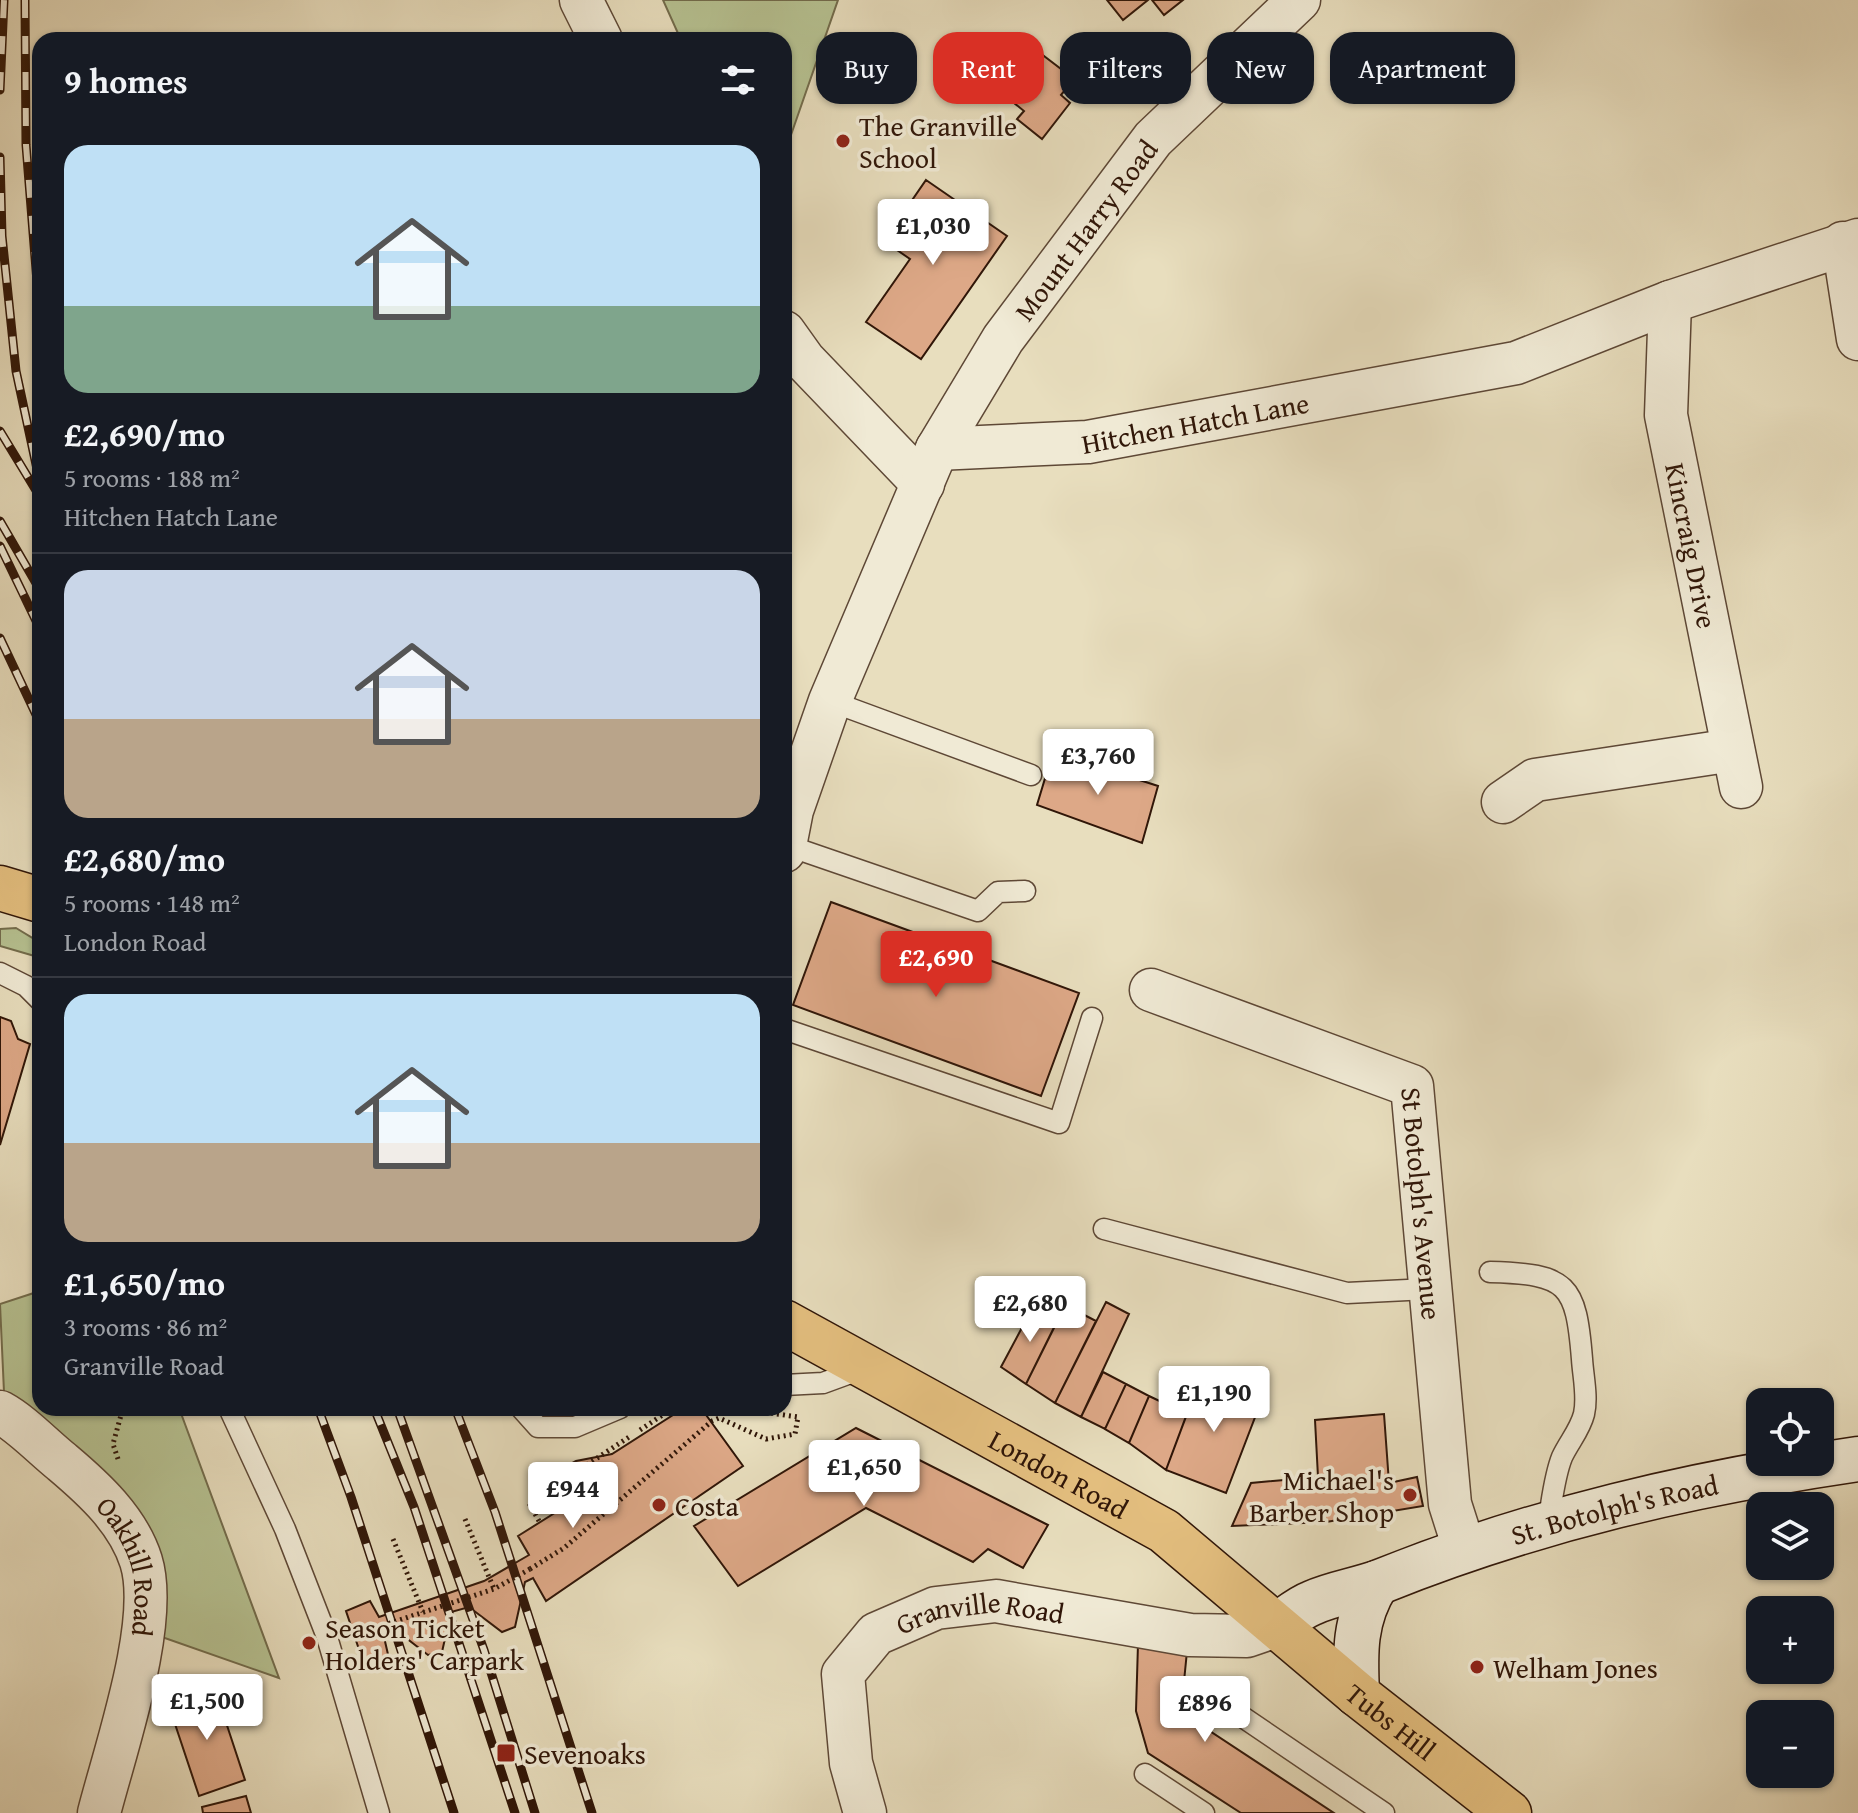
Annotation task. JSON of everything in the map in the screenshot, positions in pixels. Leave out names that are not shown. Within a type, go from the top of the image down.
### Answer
[{"type":"main road","points":[[0,888],[32,898]]},
{"type":"main road","name":"London Road","points":[[792,1327],[1164,1531],[1276,1626]]},
{"type":"main road","name":"St. Botolph's Road","points":[[1276,1626],[1309,1604],[1377,1583],[1464,1548],[1548,1523],[1671,1491],[1858,1459]]},
{"type":"main road","points":[[1357,1694],[1355,1647],[1362,1607],[1377,1583]]},
{"type":"main road","name":"Tubs Hill","points":[[1276,1626],[1493,1808]]},
{"type":"street","points":[[581,0],[597,32]]},
{"type":"street","name":"Mount Harry Road","points":[[930,466],[1003,339],[1153,139],[1299,0]]},
{"type":"street","points":[[1850,242],[1858,339]]},
{"type":"street","name":"Hitchen Hatch Lane","points":[[930,466],[1088,442],[1516,363],[1670,302],[1850,242]]},
{"type":"street","name":"Kincraig Drive","points":[[1503,802],[1535,780],[1737,768],[1666,415],[1670,302]]},
{"type":"street","points":[[792,343],[804,360],[930,466],[830,701],[792,811]]},
{"type":"street","name":"St Botolph's Avenue","points":[[1151,990],[1412,1086],[1428,1289],[1450,1504],[1464,1548]]},
{"type":"street","name":"Oakhill Road","points":[[0,1412],[94,1489],[119,1520],[140,1561],[145,1581],[144,1618],[99,1813]]},
{"type":"street","name":"Granville Road","points":[[865,1813],[851,1763],[843,1674],[876,1634],[936,1608],[996,1601],[1190,1635],[1247,1636],[1276,1626]]},
{"type":"lane","points":[[830,701],[1031,775]]},
{"type":"lane","points":[[792,831],[978,911],[998,892],[1025,891]]},
{"type":"lane","points":[[0,973],[32,992]]},
{"type":"lane","points":[[792,1032],[1059,1123],[1092,1018]]},
{"type":"lane","points":[[1104,1229],[1347,1293],[1428,1289]]},
{"type":"lane","points":[[1490,1272],[1516,1272],[1557,1282],[1573,1296],[1585,1408],[1580,1426],[1563,1456],[1548,1523]]},
{"type":"lane","points":[[792,1385],[823,1383],[864,1368]]},
{"type":"lane","points":[[233,1416],[285,1529],[327,1637],[379,1813]]},
{"type":"lane","points":[[528,1416],[538,1427],[575,1427],[601,1416]]},
{"type":"lane","points":[[1222,1703],[1384,1813]]},
{"type":"lane","points":[[1145,1774],[1204,1813]]},
{"type":"path","points":[[113,1444],[121,1416]]},
{"type":"path","points":[[366,1631],[494,1589],[530,1569],[564,1548],[712,1421],[719,1418],[766,1439],[795,1434],[798,1417],[791,1416]]},
{"type":"path","points":[[539,1521],[529,1503],[600,1456]]},
{"type":"path","points":[[465,1519],[494,1589]]},
{"type":"path","points":[[393,1539],[423,1612]]},
{"type":"green space","points":[[663,0],[838,0],[827,32],[816,32],[816,63],[792,132],[792,32],[677,32]]},
{"type":"green space","points":[[16,928],[32,938],[32,955],[0,946],[0,929]]},
{"type":"green space","points":[[32,1294],[32,1416],[182,1416],[279,1678],[142,1630],[145,1581],[5,1414],[0,1304]]},
{"type":"building","points":[[1107,0],[1148,0],[1123,20]]},
{"type":"building","points":[[1152,0],[1183,0],[1164,15]]},
{"type":"building","points":[[1044,56],[1060,68],[1060,104],[1069,104],[1042,139],[1017,119],[1024,111],[1015,104],[1044,104]]},
{"type":"building","points":[[926,180],[1007,236],[921,359],[866,322],[910,259],[884,241]]},
{"type":"building","points":[[1053,752],[1158,786],[1142,843],[1037,805]]},
{"type":"building","points":[[831,902],[1079,993],[1041,1096],[793,1005]]},
{"type":"building","points":[[0,1017],[11,1021],[18,1039],[30,1044],[0,1145]]},
{"type":"building","points":[[1106,1302],[1129,1314],[1081,1417],[1055,1403]]},
{"type":"building","points":[[1034,1305],[1059,1318],[1026,1384],[1001,1367]]},
{"type":"building","points":[[1065,1305],[1096,1321],[1055,1403],[1026,1384]]},
{"type":"building","points":[[1103,1372],[1126,1384],[1105,1429],[1081,1417]]},
{"type":"building","points":[[1201,1376],[1262,1399],[1226,1493],[1166,1470]]},
{"type":"building","points":[[1126,1384],[1149,1396],[1129,1443],[1105,1429]]},
{"type":"building","points":[[1149,1396],[1187,1414],[1166,1470],[1129,1443]]},
{"type":"building","points":[[1384,1414],[1389,1483],[1417,1477],[1423,1506],[1326,1522],[1232,1526],[1251,1483],[1318,1477],[1315,1420]]},
{"type":"building","points":[[671,1416],[707,1416],[743,1466],[546,1601],[533,1578],[525,1582],[515,1627],[502,1632],[469,1607],[451,1612],[442,1652],[428,1655],[397,1631],[384,1637],[390,1663],[366,1670],[346,1611],[370,1601],[379,1617],[484,1581],[529,1555],[518,1536],[561,1509],[543,1479],[576,1461],[612,1454]]},
{"type":"building","points":[[856,1428],[1048,1525],[1023,1568],[988,1549],[973,1562],[866,1508],[738,1586],[694,1526]]},
{"type":"building","points":[[1138,1644],[1187,1651],[1181,1712],[1334,1813],[1241,1813],[1148,1753],[1136,1711]]},
{"type":"building","points":[[215,1689],[245,1780],[199,1796],[168,1703]]},
{"type":"building","points":[[246,1796],[251,1813],[203,1813],[202,1807]]},
{"type":"railway","points":[[0,90],[4,0]]},
{"type":"railway","points":[[25,0],[26,145],[32,220]]},
{"type":"railway","points":[[0,157],[2,236],[16,371],[32,446]]},
{"type":"railway","points":[[0,431],[32,484]]},
{"type":"railway","points":[[0,521],[32,576]]},
{"type":"railway","points":[[0,546],[32,612]]},
{"type":"railway","points":[[0,638],[32,706]]},
{"type":"railway","points":[[321,1416],[351,1497],[454,1813]]},
{"type":"railway","points":[[377,1416],[414,1507],[515,1813]]},
{"type":"railway","points":[[400,1416],[484,1650],[535,1813]]},
{"type":"railway","points":[[458,1416],[495,1512],[592,1813]]},
{"type":"place","name":"The Granville School","points":[[843,141]]},
{"type":"place","name":"Michael's Barber Shop","points":[[1410,1495]]},
{"type":"place","name":"Costa","points":[[659,1505]]},
{"type":"place","name":"Season Ticket Holders' Carpark","points":[[309,1643]]},
{"type":"place","name":"Welham Jones","points":[[1477,1667]]},
{"type":"place","name":"Sevenoaks","points":[[506,1753]]}]
